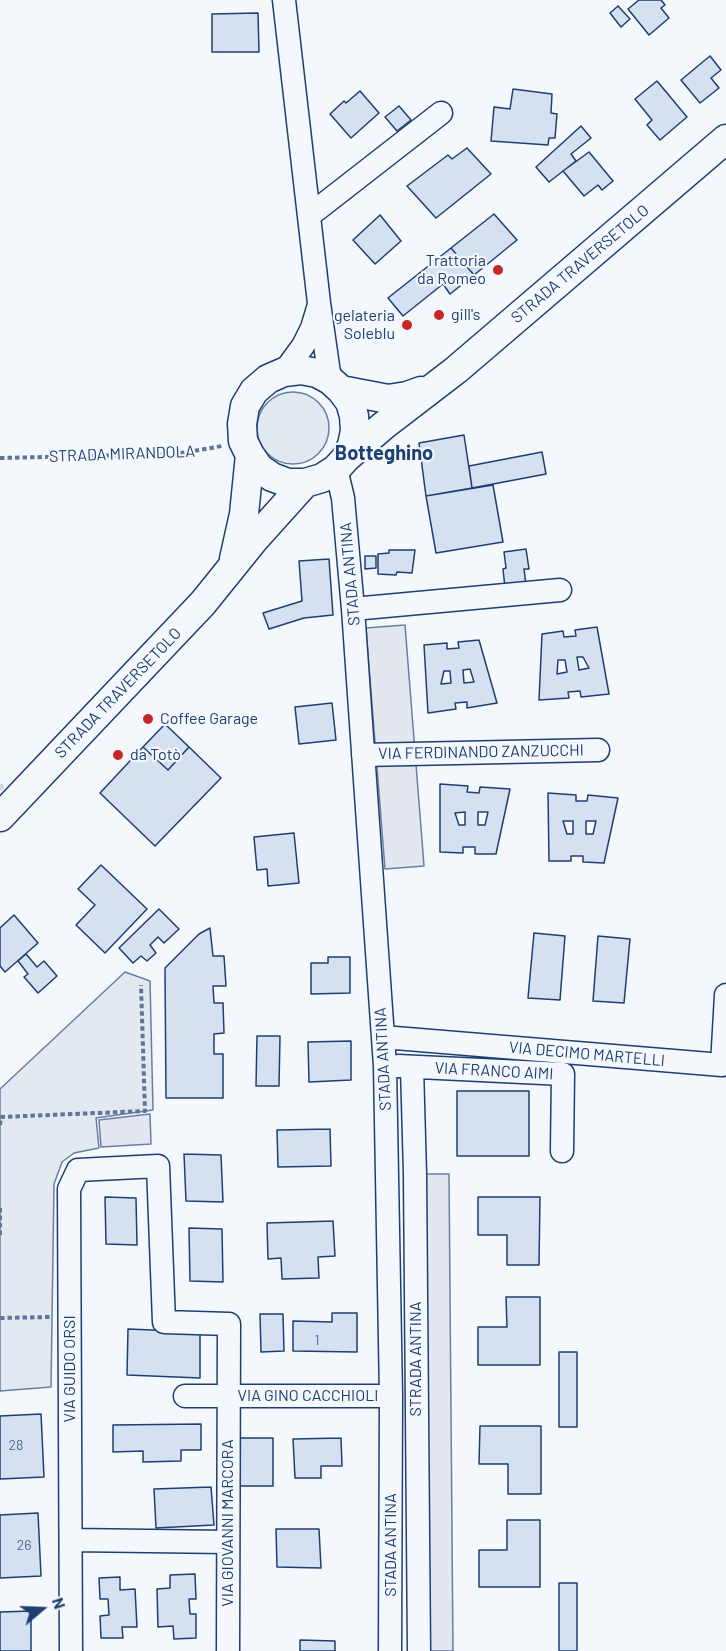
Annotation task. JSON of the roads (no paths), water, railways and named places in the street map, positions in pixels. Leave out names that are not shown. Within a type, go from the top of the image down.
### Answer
[{"type":"main road","name":"STRADA TRAVERSETOLO","points":[[0,817],[203,603],[277,512],[305,483],[322,478],[341,464],[432,387],[456,370],[726,139]]},
{"type":"main road","name":"STRADA TRAVERSETOLO","points":[[232,567],[242,528],[247,448],[242,424],[245,406],[255,391],[268,379],[284,372],[301,370],[316,373],[336,385],[388,399],[407,396],[432,387]]},
{"type":"main road","points":[[336,385],[350,402],[355,431],[352,445],[341,464]]},
{"type":"main road","points":[[247,448],[260,468],[272,477],[288,483],[305,483]]},
{"type":"street","points":[[284,0],[319,303],[336,385]]},
{"type":"street","points":[[310,215],[441,113]]},
{"type":"street","points":[[284,372],[303,346],[312,328],[319,303]]},
{"type":"street","name":"STADA ANTINA","points":[[341,464],[385,1066],[391,1396],[390,1651]]},
{"type":"street","points":[[353,609],[560,590]]},
{"type":"street","name":"VIA FERDINANDO ZANZUCCHI","points":[[363,755],[598,750]]},
{"type":"street","name":"VIA DECIMO MARTELLI","points":[[383,1037],[722,1065],[726,995]]},
{"type":"street","name":"VIA FRANCO AIMI","points":[[385,1066],[563,1074],[562,1151]]},
{"type":"street","name":"STRADA ANTINA","points":[[412,1067],[419,1651]]},
{"type":"street","name":"VIA GINO CACCHIOLI","points":[[158,1166],[164,1322],[229,1324],[229,1396],[391,1396]]},
{"type":"street","name":"VIA GUIDO ORSI","points":[[71,1651],[69,1189],[78,1170],[158,1166]]},
{"type":"street","points":[[185,1396],[229,1396]]},
{"type":"street","name":"VIA GIOVANNI MARCORA","points":[[228,1651],[229,1396]]},
{"type":"street","points":[[391,1475],[417,1476]]},
{"type":"street","points":[[71,1540],[227,1542]]},
{"type":"place","name":"Trattoria da Romeo","points":[[498,270]]},
{"type":"place","name":"gill's","points":[[439,315]]},
{"type":"place","name":"gelateria Soleblu","points":[[407,325]]},
{"type":"place","name":"Coffee Garage","points":[[148,719]]},
{"type":"place","name":"da Totò","points":[[118,755]]},
{"type":"district","name":"Botteghino","points":[[384,453]]}]
